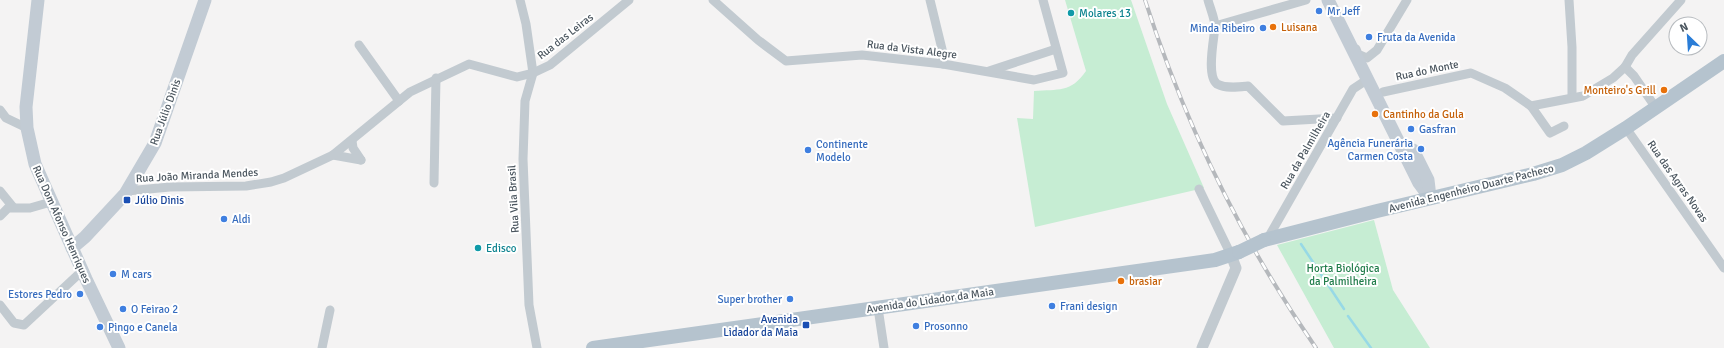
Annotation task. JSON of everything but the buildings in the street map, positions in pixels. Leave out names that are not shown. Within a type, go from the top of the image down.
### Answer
[{"type":"main road","name":"Rua Dom Afonso Henriques","points":[[38,0],[26,107],[27,128],[35,164],[82,271],[119,348]]},
{"type":"main road","name":"Rua Júlio Dinis","points":[[72,248],[89,233],[127,191],[155,143],[205,0]]},
{"type":"main road","points":[[1328,0],[1419,183],[1430,198]]},
{"type":"main road","points":[[1338,0],[1428,180],[1430,198]]},
{"type":"main road","name":"Avenida Engenheiro Duarte Pacheco","points":[[1266,239],[1533,174],[1562,165],[1586,153],[1626,128],[1724,61]]},
{"type":"main road","name":"Avenida do Lidador da Maia","points":[[593,348],[1207,261],[1235,254],[1266,239]]},
{"type":"street","points":[[520,0],[526,24],[533,74]]},
{"type":"street","name":"Rua das Leiras","points":[[533,74],[550,65],[629,0]]},
{"type":"street","name":"Rua da Vista Alegre","points":[[713,0],[758,40],[786,62],[862,55],[943,64],[1034,80],[1063,73],[1056,49]]},
{"type":"street","points":[[930,0],[942,49],[943,64]]},
{"type":"street","points":[[987,72],[1056,49],[1043,0]]},
{"type":"street","points":[[1208,0],[1215,26],[1212,42],[1212,77],[1217,84],[1229,87],[1248,86],[1283,121],[1337,118]]},
{"type":"street","points":[[1215,26],[1306,0]]},
{"type":"street","points":[[1343,29],[1349,35],[1358,54],[1367,58],[1377,50],[1407,0]]},
{"type":"street","points":[[1568,0],[1572,47],[1572,98]]},
{"type":"street","points":[[1564,126],[1550,133],[1531,106],[1583,96],[1613,78],[1625,67],[1632,55],[1677,1]]},
{"type":"street","points":[[359,45],[399,101]]},
{"type":"street","name":"Rua João Miranda Mendes","points":[[127,191],[170,187],[246,186],[284,178],[333,155],[410,92],[436,78],[469,64],[517,76],[533,74]]},
{"type":"street","points":[[1625,67],[1634,76],[1656,108]]},
{"type":"street","name":"Rua do Monte","points":[[1383,92],[1470,73],[1505,88],[1531,106]]},
{"type":"street","name":"Rua Vila Brasil","points":[[533,74],[525,101],[523,159],[529,304],[537,348]]},
{"type":"street","points":[[434,183],[436,78]]},
{"type":"street","name":"Rua da Palmilheira","points":[[1266,239],[1353,89],[1368,78]]},
{"type":"street","points":[[0,110],[6,118],[27,128]]},
{"type":"street","name":"Rua das Agras Novas","points":[[1626,128],[1724,268]]},
{"type":"street","points":[[333,155],[361,160],[352,148],[352,141]]},
{"type":"street","points":[[1199,189],[1235,254],[1236,268],[1202,348]]},
{"type":"street","points":[[0,191],[13,207]]},
{"type":"street","points":[[0,216],[1,213],[8,208],[30,208],[51,202]]},
{"type":"street","points":[[0,305],[14,323],[24,325],[82,271]]},
{"type":"street","points":[[878,308],[884,348]]},
{"type":"street","points":[[322,348],[330,310]]},
{"type":"green space","points":[[1065,0],[1131,0],[1167,104],[1204,188],[1035,227],[1017,118],[1033,119],[1034,91],[1057,90],[1069,86],[1075,83],[1086,71]]},
{"type":"green space","name":"Horta Biológica da Palmilheira","points":[[1374,220],[1393,290],[1430,348],[1334,348],[1277,245]]},
{"type":"waterway","points":[[1301,244],[1344,309]]},
{"type":"waterway","points":[[1348,316],[1371,348]]},
{"type":"railway","points":[[1145,0],[1178,92],[1218,180],[1240,224],[1264,266],[1316,348]]},
{"type":"place","name":"Mr Jeff","points":[[1319,11]]},
{"type":"place","name":"Molares 13","points":[[1071,13]]},
{"type":"place","name":"Luisana","points":[[1273,27]]},
{"type":"place","name":"Minda Ribeiro","points":[[1263,28]]},
{"type":"place","name":"Fruta da Avenida","points":[[1369,37]]},
{"type":"place","name":"Monteiro's Grill","points":[[1664,90]]},
{"type":"place","name":"Cantinho da Gula","points":[[1375,114]]},
{"type":"place","name":"Gasfran","points":[[1411,129]]},
{"type":"place","name":"Agência Funerária Carmen Costa","points":[[1421,149]]},
{"type":"place","name":"Continente Modelo","points":[[808,150]]},
{"type":"place","name":"Júlio Dinis","points":[[127,200]]},
{"type":"place","name":"Aldi","points":[[224,219]]},
{"type":"place","name":"Edisco","points":[[478,248]]},
{"type":"place","name":"M cars","points":[[113,274]]},
{"type":"place","name":"brasiar","points":[[1121,281]]},
{"type":"place","name":"Estores Pedro","points":[[80,294]]},
{"type":"place","name":"Super brother","points":[[790,299]]},
{"type":"place","name":"Frani design","points":[[1052,306]]},
{"type":"place","name":"O Feirao 2","points":[[123,309]]},
{"type":"place","name":"Avenida Lidador da Maia","points":[[806,325]]},
{"type":"place","name":"Prosonno","points":[[916,326]]},
{"type":"place","name":"Pingo e Canela","points":[[100,327]]}]
